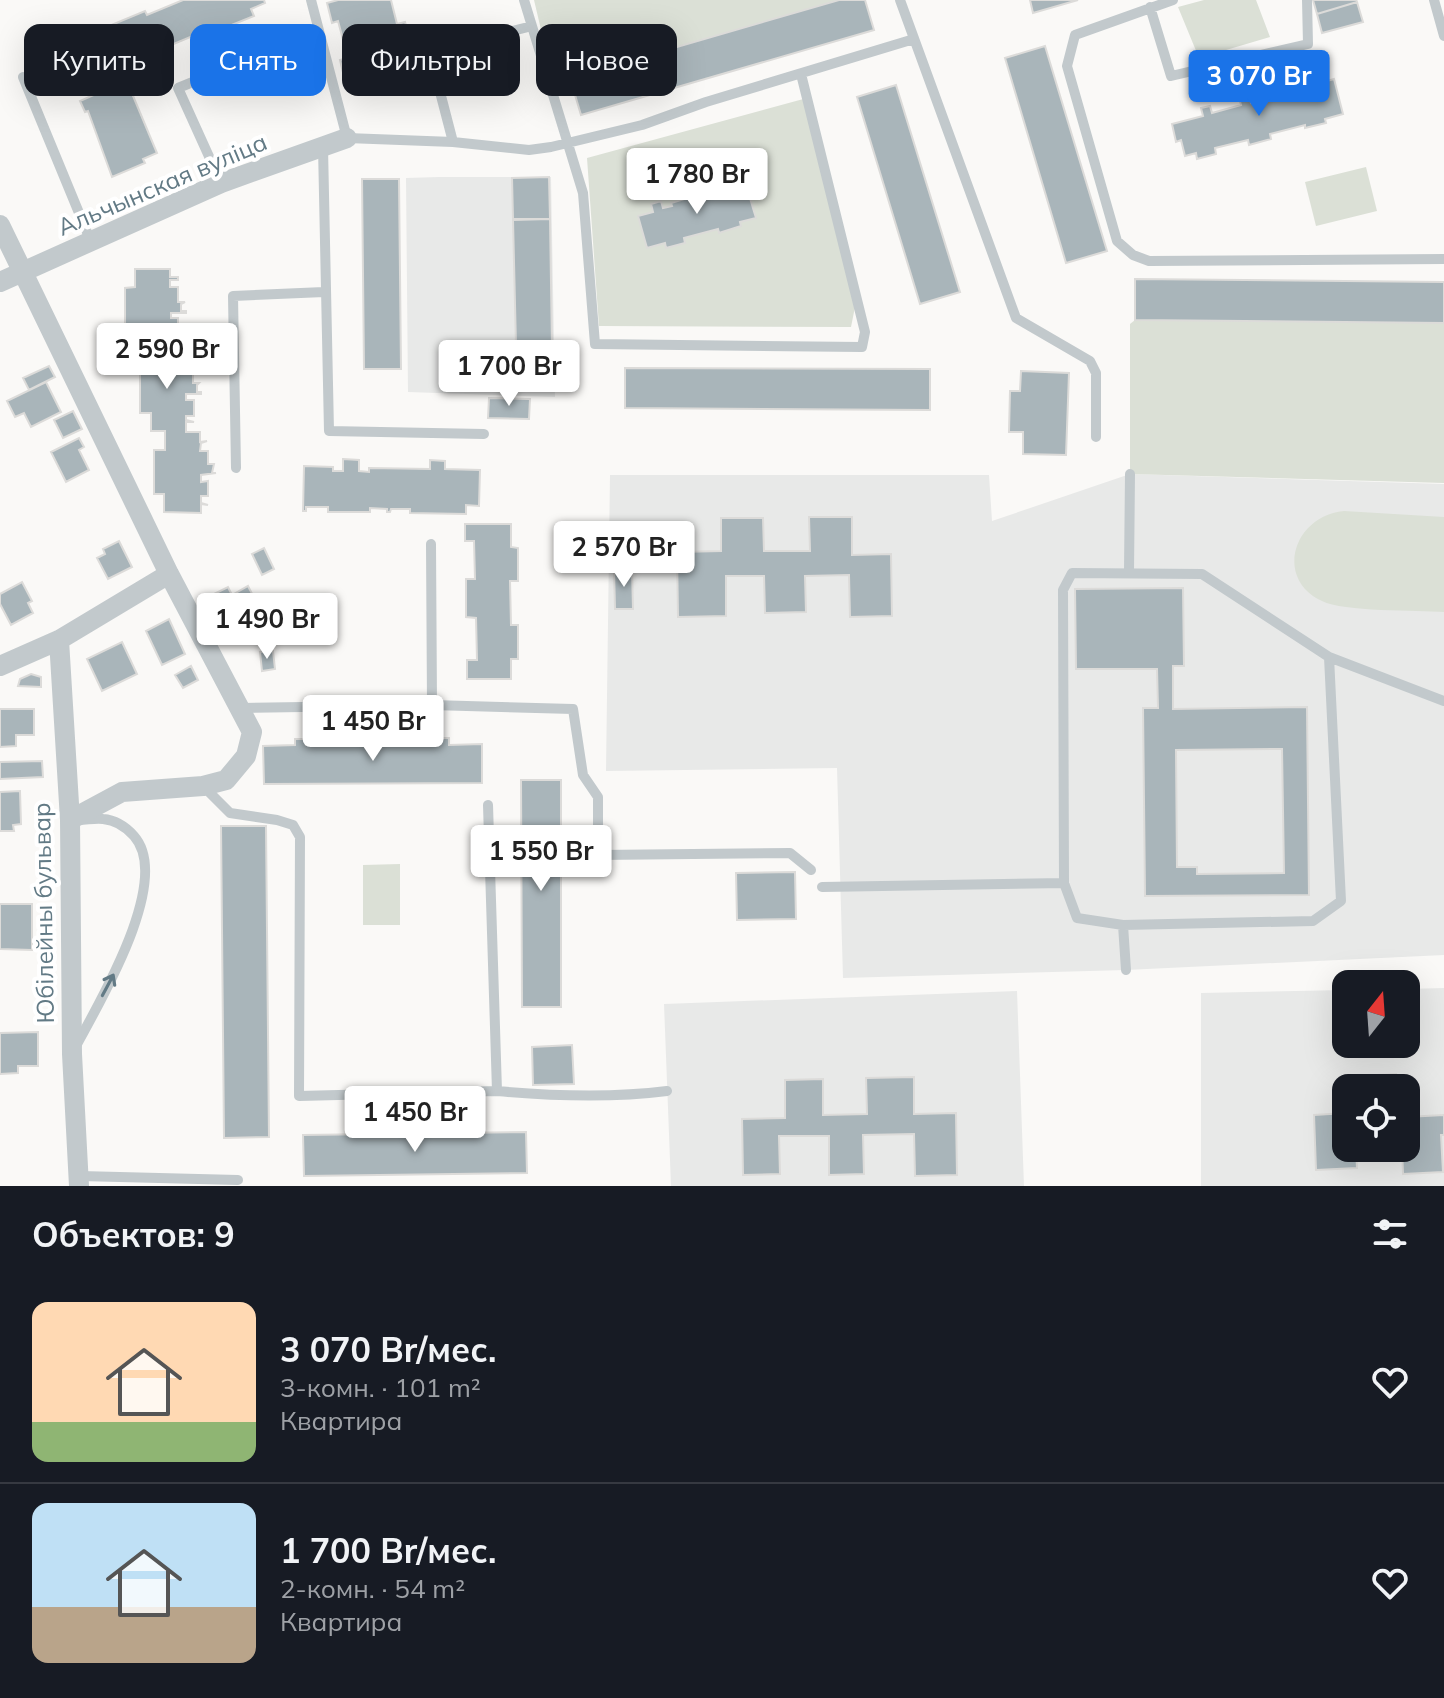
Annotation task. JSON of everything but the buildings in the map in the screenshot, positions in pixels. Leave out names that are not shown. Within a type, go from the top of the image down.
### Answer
[{"type":"street","name":"Альчынская вуліца","points":[[0,282],[221,183],[347,138]]},
{"type":"street","points":[[0,225],[169,574],[252,732],[246,756],[226,780],[203,786],[122,792],[70,820]]},
{"type":"street","points":[[0,666],[59,640],[169,574]]},
{"type":"street","name":"Юбілейны бульвар","points":[[59,640],[70,820],[72,1054],[80,1181]]},
{"type":"lane","points":[[311,0],[316,24]]},
{"type":"lane","points":[[524,0],[583,193],[595,344],[862,347],[865,332],[801,74]]},
{"type":"lane","points":[[900,0],[1016,318],[1090,361],[1096,373],[1096,437]]},
{"type":"lane","points":[[1173,0],[1075,35],[1067,66],[1117,241],[1133,255],[1159,262],[1444,259]]},
{"type":"lane","points":[[1150,7],[1171,76],[1308,44],[1307,0]]},
{"type":"lane","points":[[1434,0],[1444,36]]},
{"type":"lane","points":[[453,142],[433,65],[440,53],[450,47],[532,26]]},
{"type":"lane","points":[[326,61],[347,138],[453,142],[529,150],[642,125],[706,102],[914,39]]},
{"type":"lane","points":[[23,77],[91,242]]},
{"type":"lane","points":[[190,83],[178,88],[221,183]]},
{"type":"lane","points":[[323,147],[329,431],[484,434]]},
{"type":"lane","points":[[236,468],[233,296],[324,292]]},
{"type":"lane","points":[[1129,571],[1130,474]]},
{"type":"lane","points":[[431,544],[432,705]]},
{"type":"lane","points":[[1329,657],[1341,901],[1313,921],[1123,925],[1077,918],[1064,883],[1063,590],[1072,573],[1129,571],[1202,574],[1329,657],[1444,701]]},
{"type":"lane","points":[[240,708],[432,705],[573,709],[583,775],[598,797],[598,855],[790,853],[811,870]]},
{"type":"lane","points":[[203,786],[230,813],[293,825],[300,837],[299,1096],[497,1091],[643,1094],[667,1091]]},
{"type":"lane","points":[[488,805],[497,1091]]},
{"type":"lane","points":[[70,820],[105,819],[125,826],[138,841],[144,859],[145,879],[141,905],[120,963],[72,1054]]},
{"type":"lane","points":[[822,887],[1064,883]]},
{"type":"lane","points":[[1123,925],[1126,970]]},
{"type":"lane","points":[[80,1181],[238,1180]]},
{"type":"shaded area","points":[[534,0],[837,0],[677,50],[677,24],[540,24]]},
{"type":"shaded area","points":[[1204,0],[1256,0],[1270,37],[1199,58],[1178,7]]},
{"type":"shaded area","points":[[807,98],[858,292],[851,327],[599,326],[587,158]]},
{"type":"shaded area","points":[[1366,167],[1377,211],[1316,226],[1305,182]]},
{"type":"shaded area","points":[[551,177],[555,397],[408,392],[406,178]]},
{"type":"shaded area","points":[[1135,320],[1444,323],[1444,483],[1130,474],[1130,324]]},
{"type":"shaded area","points":[[1130,474],[1444,484],[1444,955],[1126,970],[843,978],[837,768],[606,771],[610,475],[989,475],[992,521]]},
{"type":"shaded area","points":[[1344,511],[1444,517],[1444,612],[1332,605],[1307,591],[1298,578],[1294,564],[1302,536],[1312,524],[1326,515]]},
{"type":"shaded area","points":[[400,864],[400,925],[363,925],[363,865]]},
{"type":"shaded area","points":[[1444,988],[1444,1186],[1201,1186],[1201,993],[1332,990],[1332,1058],[1420,1058],[1420,989]]},
{"type":"shaded area","points":[[1017,991],[1024,1186],[671,1186],[664,1004]]}]
